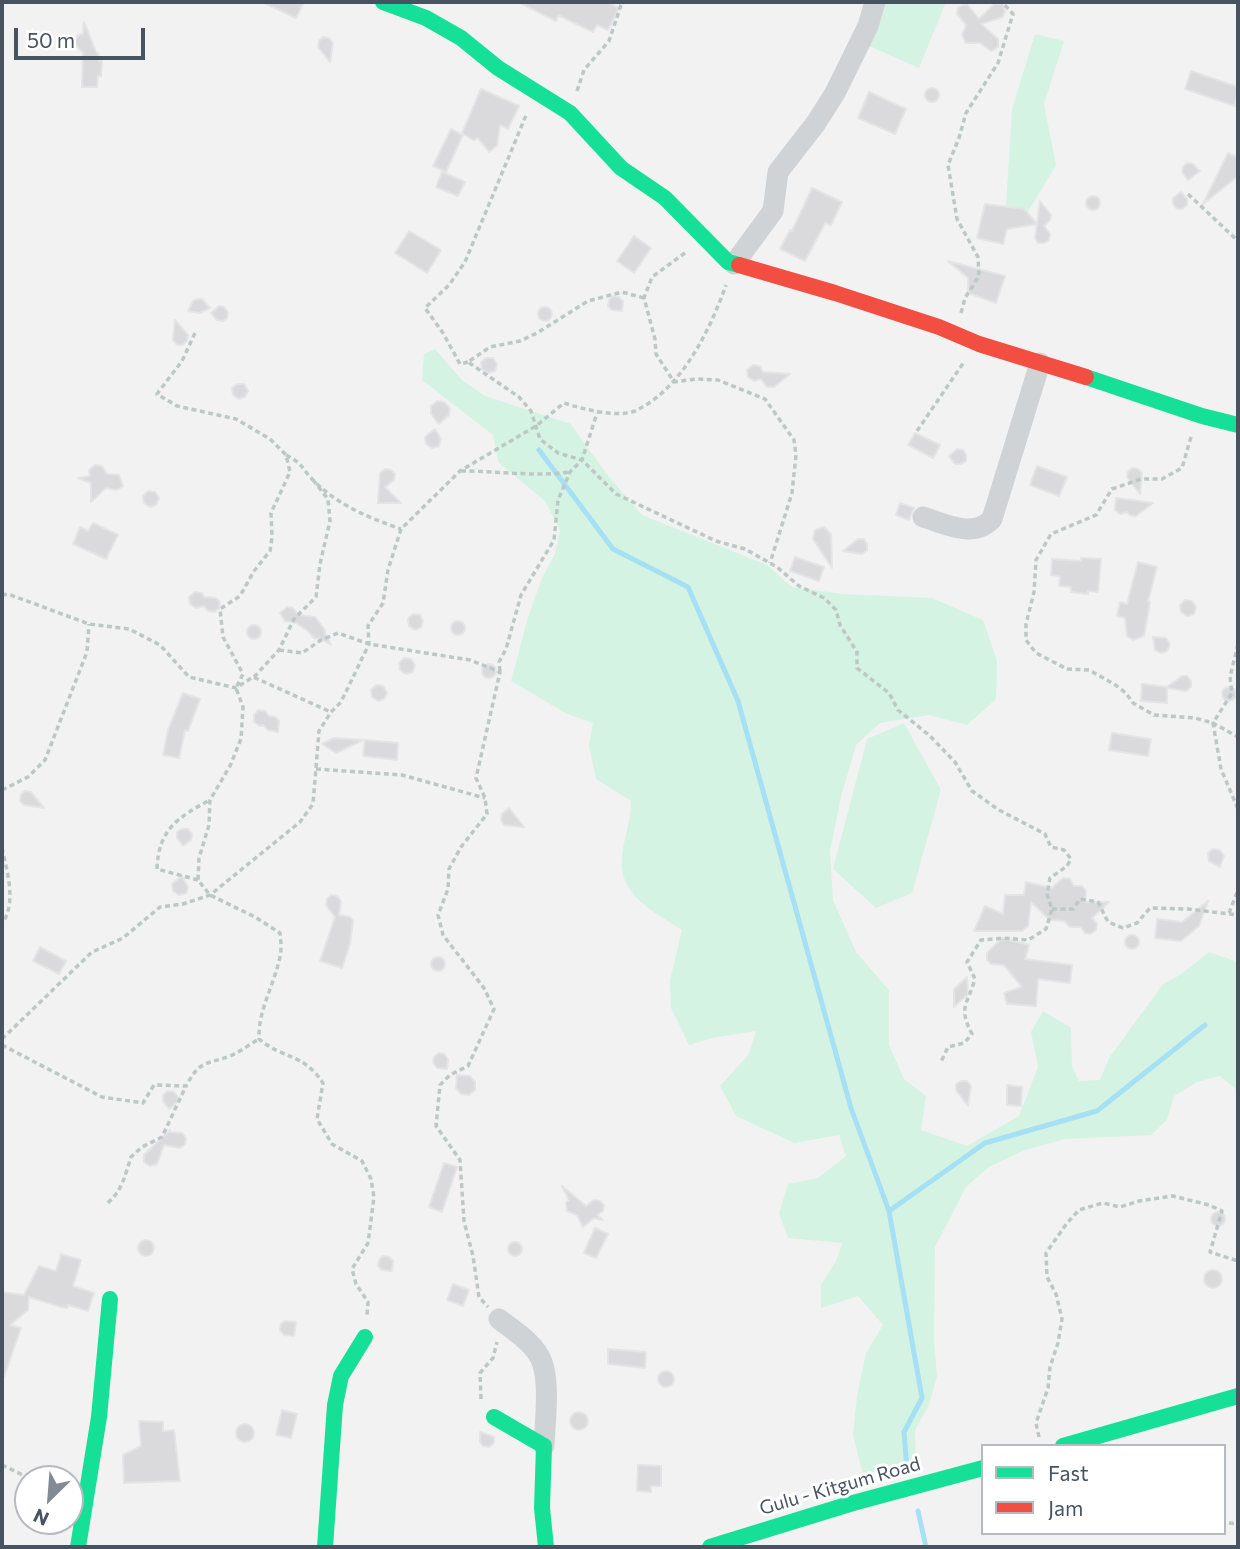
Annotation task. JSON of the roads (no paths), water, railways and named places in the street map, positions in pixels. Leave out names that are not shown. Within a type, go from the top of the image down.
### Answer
[{"type":"street","points":[[383,2],[426,18],[461,38],[498,68],[570,113],[621,168],[665,198],[728,262],[900,314],[979,344],[1123,388],[1202,416],[1238,425]]},
{"type":"street","points":[[734,264],[773,211],[778,172],[816,123],[835,93],[867,26],[874,2]]},
{"type":"street","points":[[923,517],[969,530],[985,527],[992,519],[1040,363]]},
{"type":"street","points":[[78,1547],[104,1377],[110,1299]]},
{"type":"street","points":[[499,1319],[534,1350],[542,1362],[547,1398],[542,1508],[546,1547]]},
{"type":"street","points":[[326,1547],[335,1405],[341,1376],[365,1338]]},
{"type":"street","points":[[1070,1444],[1238,1396]]},
{"type":"street","points":[[494,1417],[544,1446]]},
{"type":"street","name":"Gulu - Kitgum Road","points":[[710,1547],[853,1503],[981,1469]]},
{"type":"waterway","points":[[539,450],[613,549],[688,587],[738,701],[851,1108],[889,1211],[922,1398],[904,1432],[907,1469]]},
{"type":"waterway","points":[[889,1211],[985,1143],[1097,1111],[1205,1025]]},
{"type":"waterway","points":[[918,1511],[926,1547]]}]
